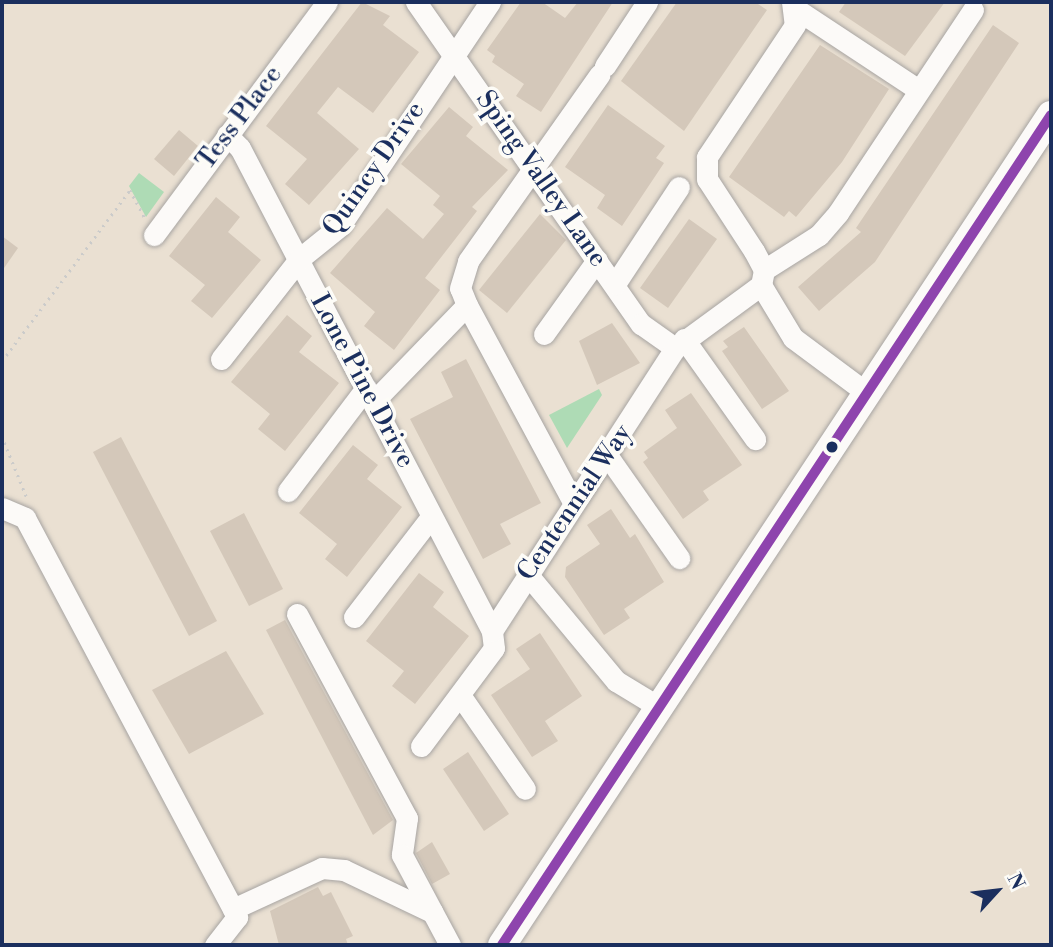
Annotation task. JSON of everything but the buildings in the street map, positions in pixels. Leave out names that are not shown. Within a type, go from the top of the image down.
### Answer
[{"type":"main road","points":[[502,945],[1051,116]]},
{"type":"street","name":"Tess Place","points":[[154,235],[327,2]]},
{"type":"street","name":"Sping Valley Lane","points":[[416,2],[641,324],[679,343],[755,439]]},
{"type":"street","name":"Quincy Drive","points":[[221,359],[299,259],[340,226],[490,2]]},
{"type":"street","points":[[573,502],[467,305],[461,275],[647,2]]},
{"type":"street","points":[[868,394],[793,338],[763,277],[707,179],[707,157],[795,25],[800,4],[919,90]]},
{"type":"street","name":"Centennial Way","points":[[421,746],[494,648],[492,631],[573,502],[607,455],[679,343],[825,228],[973,10]]},
{"type":"street","name":"Lone Pine Drive","points":[[227,135],[299,259],[492,631]]},
{"type":"street","points":[[615,284],[679,187]]},
{"type":"street","points":[[544,334],[597,260]]},
{"type":"street","points":[[288,491],[370,395],[467,305]]},
{"type":"street","points":[[607,455],[679,558]]},
{"type":"street","points":[[2,508],[25,518],[237,917],[215,945]]},
{"type":"street","points":[[354,617],[431,517]]},
{"type":"street","points":[[528,575],[616,681],[659,707]]},
{"type":"street","points":[[297,614],[407,818],[402,855],[450,945]]},
{"type":"street","points":[[460,695],[526,789]]},
{"type":"street","points":[[233,909],[322,868],[344,870],[432,912]]},
{"type":"path","points":[[2,360],[130,190]]},
{"type":"path","points":[[2,436],[27,498]]},
{"type":"green space","points":[[139,173],[164,192],[146,217],[129,186]]},
{"type":"green space","points":[[599,389],[602,395],[567,448],[549,415]]},
{"type":"transit line","points":[[502,945],[1051,115]]}]
